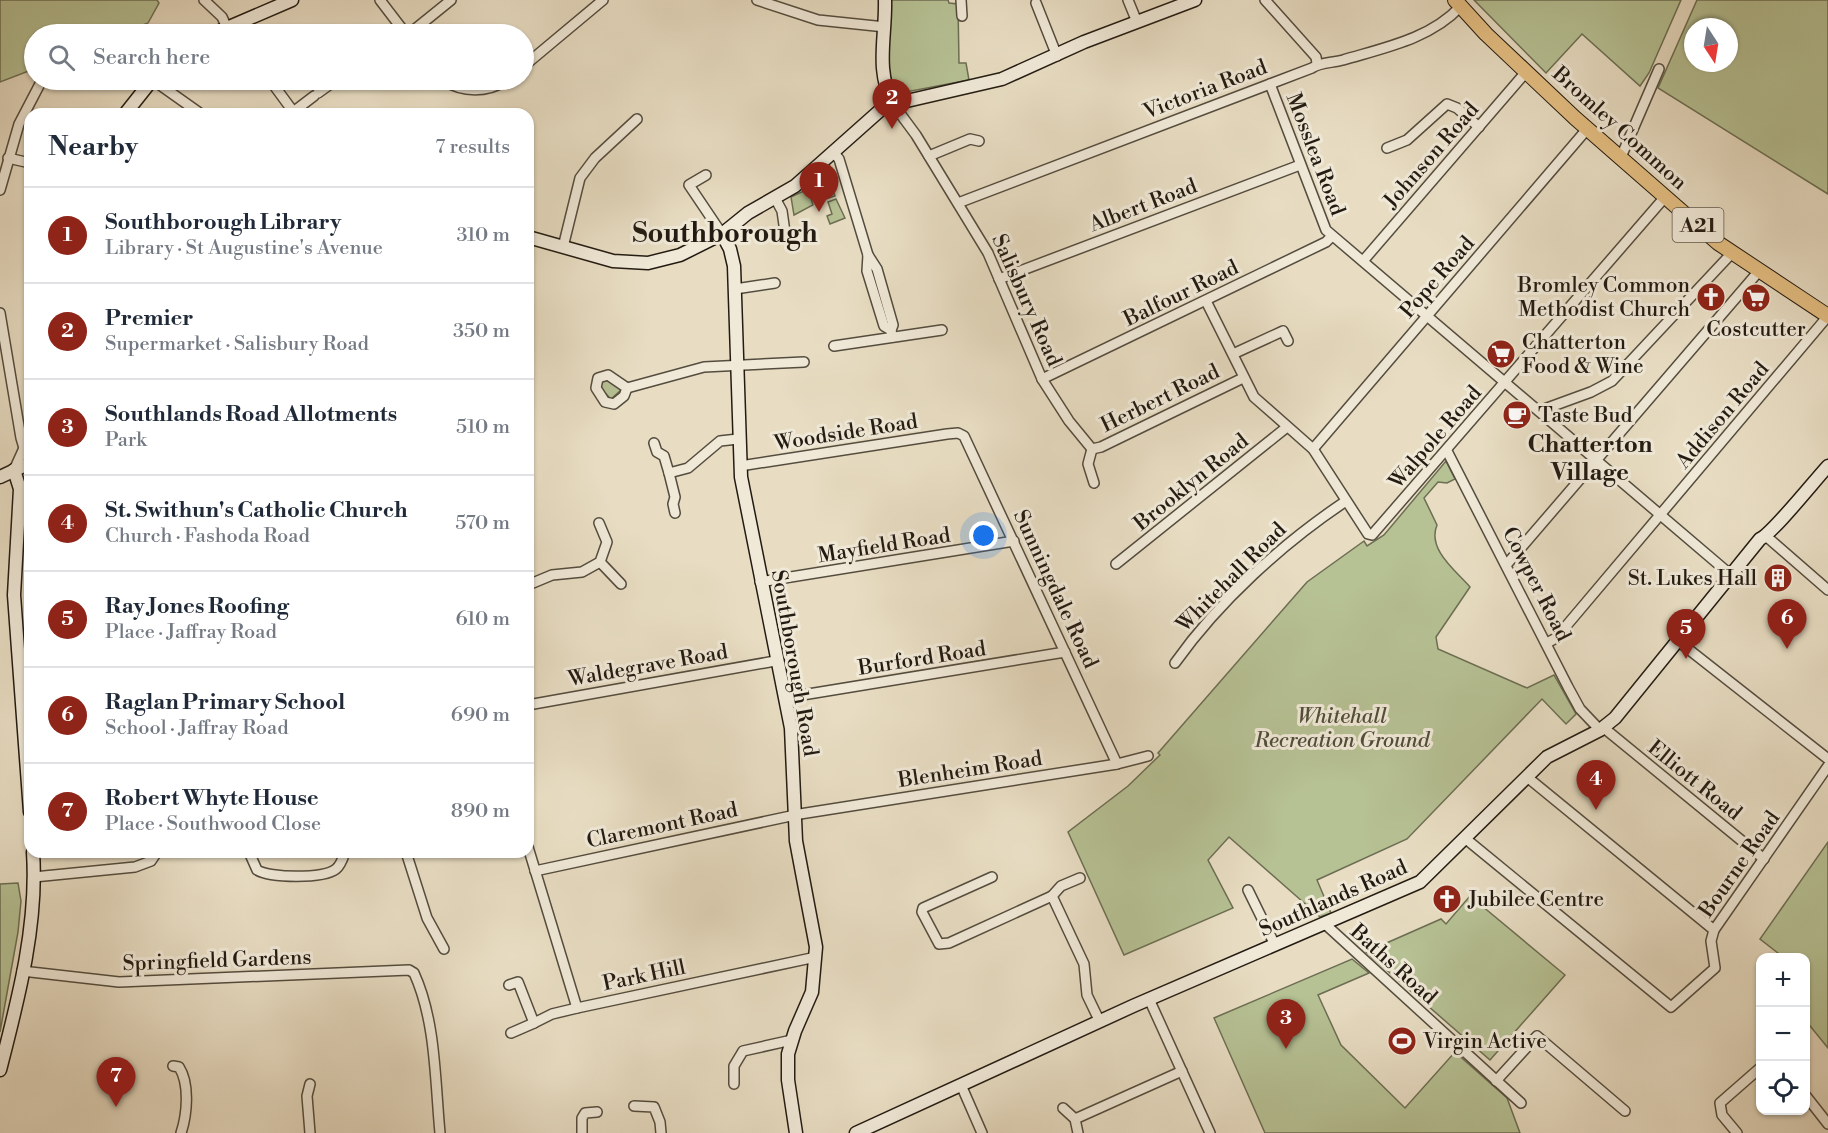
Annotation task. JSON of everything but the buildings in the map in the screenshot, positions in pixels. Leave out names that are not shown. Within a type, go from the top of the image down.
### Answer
[{"type":"main road","name":"Bromley Common","points":[[1458,4],[1526,72],[1665,197],[1732,253],[1828,316]]},
{"type":"street","points":[[204,0],[227,24]]},
{"type":"street","points":[[244,24],[292,0]]},
{"type":"street","points":[[380,0],[400,24]]},
{"type":"street","points":[[421,24],[451,0]]},
{"type":"street","points":[[534,58],[603,0]]},
{"type":"street","points":[[758,0],[818,20],[885,27]]},
{"type":"street","points":[[885,0],[881,74],[893,104]]},
{"type":"street","points":[[961,0],[962,16]]},
{"type":"street","points":[[1128,0],[1137,22]]},
{"type":"street","points":[[534,239],[613,261],[648,262],[680,255],[722,234],[747,213],[795,186],[878,112],[893,104],[990,83],[1084,42],[1195,0]]},
{"type":"street","points":[[1265,0],[1316,57],[1317,63]]},
{"type":"street","points":[[1036,3],[1056,56]]},
{"type":"street","name":"Victoria Road","points":[[958,203],[1312,68],[1317,63],[1333,63],[1420,35],[1433,29],[1458,4]]},
{"type":"street","points":[[1621,157],[1659,69]]},
{"type":"street","name":"Johnson Road","points":[[1363,261],[1526,72]]},
{"type":"street","name":"Mosslea Road","points":[[1270,84],[1322,223],[1332,236]]},
{"type":"street","points":[[27,108],[37,90]]},
{"type":"street","points":[[130,108],[145,90]]},
{"type":"street","points":[[167,90],[193,108]]},
{"type":"street","points":[[277,90],[290,108]]},
{"type":"street","points":[[300,108],[323,90]]},
{"type":"street","name":"Salisbury Road","points":[[893,104],[929,156],[988,253],[1042,379],[1092,449]]},
{"type":"street","points":[[1387,148],[1407,140],[1447,104],[1457,108],[1479,127]]},
{"type":"street","points":[[0,190],[8,158],[24,114]]},
{"type":"street","points":[[563,247],[580,178],[595,158],[637,119]]},
{"type":"street","name":"Pope Road","points":[[1313,448],[1588,128]]},
{"type":"street","points":[[929,156],[969,139],[979,141]]},
{"type":"street","points":[[834,153],[839,159],[868,255],[867,271],[884,326],[892,334]]},
{"type":"street","points":[[8,158],[24,162]]},
{"type":"street","name":"Albert Road","points":[[999,279],[1300,165]]},
{"type":"street","points":[[706,175],[689,185],[722,234]]},
{"type":"street","name":"Walpole Road","points":[[1346,501],[1370,535],[1378,530],[1665,197]]},
{"type":"street","points":[[775,198],[782,212],[785,232]]},
{"type":"street","name":"Southborough Road","points":[[722,234],[733,257],[740,466],[792,743],[796,841],[816,957],[812,992],[792,1040],[788,1080],[796,1133]]},
{"type":"street","points":[[1332,236],[1731,575]]},
{"type":"street","name":"Balfour Road","points":[[1042,379],[1326,242],[1332,236]]},
{"type":"street","points":[[1539,411],[1591,392],[1612,381],[1732,253]]},
{"type":"street","points":[[1507,564],[1759,271]]},
{"type":"street","points":[[735,289],[776,283]]},
{"type":"street","points":[[1206,301],[1243,378],[1257,401],[1313,448],[1346,501]]},
{"type":"street","points":[[0,313],[24,432]]},
{"type":"street","name":"Addison Road","points":[[1547,643],[1556,638],[1828,316]]},
{"type":"street","points":[[834,346],[892,334],[942,330]]},
{"type":"street","points":[[1233,354],[1283,331],[1288,341]]},
{"type":"street","points":[[627,388],[704,367],[804,362]]},
{"type":"street","name":"Herbert Road","points":[[1092,449],[1101,447],[1243,378]]},
{"type":"street","name":"Brooklyn Road","points":[[1116,564],[1287,427]]},
{"type":"street","name":"Woodside Road","points":[[740,466],[958,433]]},
{"type":"street","name":"Sunningdale Road","points":[[958,433],[966,439],[1117,764]]},
{"type":"street","points":[[669,473],[688,468],[720,441],[738,440]]},
{"type":"street","points":[[654,443],[657,452],[664,456],[675,496],[672,504],[675,513]]},
{"type":"street","points":[[1092,449],[1088,464],[1094,483]]},
{"type":"street","name":"Cowper Road","points":[[1447,451],[1580,709],[1602,729]]},
{"type":"street","points":[[14,470],[24,456]]},
{"type":"street","points":[[0,477],[24,466]]},
{"type":"street","name":"Southlands Road","points":[[856,1133],[1149,999],[1420,882],[1557,750],[1602,729],[1615,718],[1760,539],[1767,537],[1784,514],[1828,466]]},
{"type":"street","points":[[14,470],[20,489],[14,595],[24,731]]},
{"type":"street","name":"Whitehall Road","points":[[1174,663],[1191,641],[1279,550],[1346,501]]},
{"type":"street","points":[[534,581],[552,575],[582,572],[600,562],[607,543],[598,526]]},
{"type":"street","points":[[1767,537],[1828,590]]},
{"type":"street","name":"Mayfield Road","points":[[760,582],[1014,541]]},
{"type":"street","points":[[600,562],[617,580],[605,584]]},
{"type":"street","points":[[1678,641],[1813,750],[1828,759]]},
{"type":"street","name":"Burford Road","points":[[784,698],[1065,652]]},
{"type":"street","name":"Waldegrave Road","points":[[534,704],[775,661]]},
{"type":"street","name":"Elliott Road","points":[[1602,729],[1764,859]]},
{"type":"street","name":"Blenheim Road","points":[[796,815],[1117,764],[1148,756]]},
{"type":"street","name":"Bourne Road","points":[[1466,839],[1671,1007],[1715,968],[1711,941],[1714,930],[1828,766]]},
{"type":"street","points":[[1527,777],[1714,930]]},
{"type":"street","name":"Claremont Road","points":[[536,871],[796,815]]},
{"type":"street","points":[[0,1070],[22,971],[31,916],[33,858]]},
{"type":"street","points":[[34,877],[135,867],[153,858]]},
{"type":"street","points":[[251,858],[256,870],[273,876],[327,873],[337,868],[342,858]]},
{"type":"street","points":[[408,858],[427,918],[446,938],[444,949]]},
{"type":"street","points":[[532,858],[577,1008]]},
{"type":"street","points":[[992,877],[923,908],[924,917],[939,944],[949,943],[1052,896],[1061,886],[1080,878]]},
{"type":"street","points":[[1248,890],[1275,945]]},
{"type":"street","points":[[1052,896],[1084,964],[1087,995],[1100,1022]]},
{"type":"street","name":"Baths Road","points":[[1325,924],[1521,1103]]},
{"type":"street","name":"Park Hill","points":[[511,1033],[552,1014],[816,957]]},
{"type":"street","name":"Springfield Gardens","points":[[22,971],[119,982],[409,970],[414,973],[420,987],[433,1051],[440,1133]]},
{"type":"street","points":[[509,985],[518,982],[534,1023]]},
{"type":"street","points":[[1149,999],[1210,1133]]},
{"type":"street","points":[[1496,1081],[1536,1036],[1625,1111]]},
{"type":"street","points":[[734,1084],[734,1066],[743,1051],[792,1040]]},
{"type":"street","points":[[173,1066],[182,1071],[185,1086],[185,1115],[181,1133]]},
{"type":"street","points":[[1075,1119],[1182,1071]]},
{"type":"street","points":[[1737,1133],[1720,1111],[1724,1098],[1756,1072]]},
{"type":"street","points":[[310,1084],[307,1096],[310,1133]]},
{"type":"street","points":[[961,1085],[982,1133]]},
{"type":"street","points":[[1810,1101],[1828,1124]]},
{"type":"street","points":[[634,1106],[654,1107],[660,1122],[661,1133]]},
{"type":"street","points":[[1063,1108],[1075,1119],[1078,1133]]},
{"type":"street","points":[[582,1133],[582,1118],[585,1113],[597,1112]]},
{"type":"green space","points":[[0,0],[157,0],[159,3],[145,24],[24,24],[24,73],[0,82]]},
{"type":"green space","points":[[890,0],[948,0],[949,3],[958,4],[959,63],[966,63],[969,80],[906,92],[893,88],[888,75]]},
{"type":"green space","points":[[1474,0],[1681,0],[1649,73],[1640,86],[1582,34],[1546,73]]},
{"type":"green space","points":[[1697,0],[1828,0],[1828,194],[1658,88],[1684,29],[1684,72],[1738,72],[1738,18],[1689,18]]},
{"type":"green space","points":[[829,168],[834,170],[837,180],[832,187],[835,196],[815,202],[811,188]]},
{"type":"green space","points":[[808,189],[813,205],[794,215],[791,197]]},
{"type":"green space","points":[[836,199],[845,218],[830,224],[827,216],[832,214],[828,202]]},
{"type":"green space","points":[[607,380],[621,390],[611,399],[600,388],[601,382]]},
{"type":"green space","name":"Whitehall Recreation Ground","points":[[1446,461],[1455,479],[1447,483],[1438,482],[1424,498],[1437,525],[1435,534],[1439,551],[1470,587],[1436,637],[1438,649],[1527,688],[1554,675],[1576,714],[1566,724],[1542,699],[1407,839],[1317,880],[1331,913],[1320,917],[1229,837],[1208,860],[1233,908],[1124,955],[1068,832],[1128,786],[1160,755],[1158,753],[1307,582],[1364,541],[1367,546],[1384,535]]},
{"type":"green space","points":[[1828,842],[1828,1048],[1810,1026],[1810,953],[1778,953],[1760,939]]},
{"type":"green space","points":[[18,883],[21,901],[18,932],[0,1032],[0,884]]},
{"type":"green space","points":[[1470,896],[1565,975],[1490,1060],[1366,952],[1441,919],[1446,924]]},
{"type":"green space","points":[[1352,959],[1369,973],[1318,995],[1341,1045],[1405,1108],[1455,1052],[1507,1098],[1520,1133],[1265,1133],[1214,1018]]},
{"type":"place","name":"Premier","points":[[892,129]]},
{"type":"place","name":"Southborough Library","points":[[819,212]]},
{"type":"place","name":"Bromley Common Methodist Church","points":[[1711,297]]},
{"type":"place","name":"Costcutter","points":[[1756,298]]},
{"type":"place","name":"Chatterton Food & Wine","points":[[1501,354]]},
{"type":"place","name":"Taste Bud","points":[[1517,415]]},
{"type":"place","name":"St. Lukes Hall","points":[[1778,578]]},
{"type":"place","name":"Raglan Primary School","points":[[1787,649]]},
{"type":"place","name":"Ray Jones Roofing","points":[[1686,659]]},
{"type":"place","name":"St. Swithun's Catholic Church","points":[[1596,810]]},
{"type":"place","name":"Jubilee Centre","points":[[1447,899]]},
{"type":"place","name":"Virgin Active","points":[[1402,1041]]},
{"type":"place","name":"Southlands Road Allotments","points":[[1286,1049]]},
{"type":"place","name":"Robert Whyte House","points":[[116,1107]]},
{"type":"district","name":"Southborough","points":[[725,233]]},
{"type":"district","name":"Chatterton Village","points":[[1590,458]]}]
